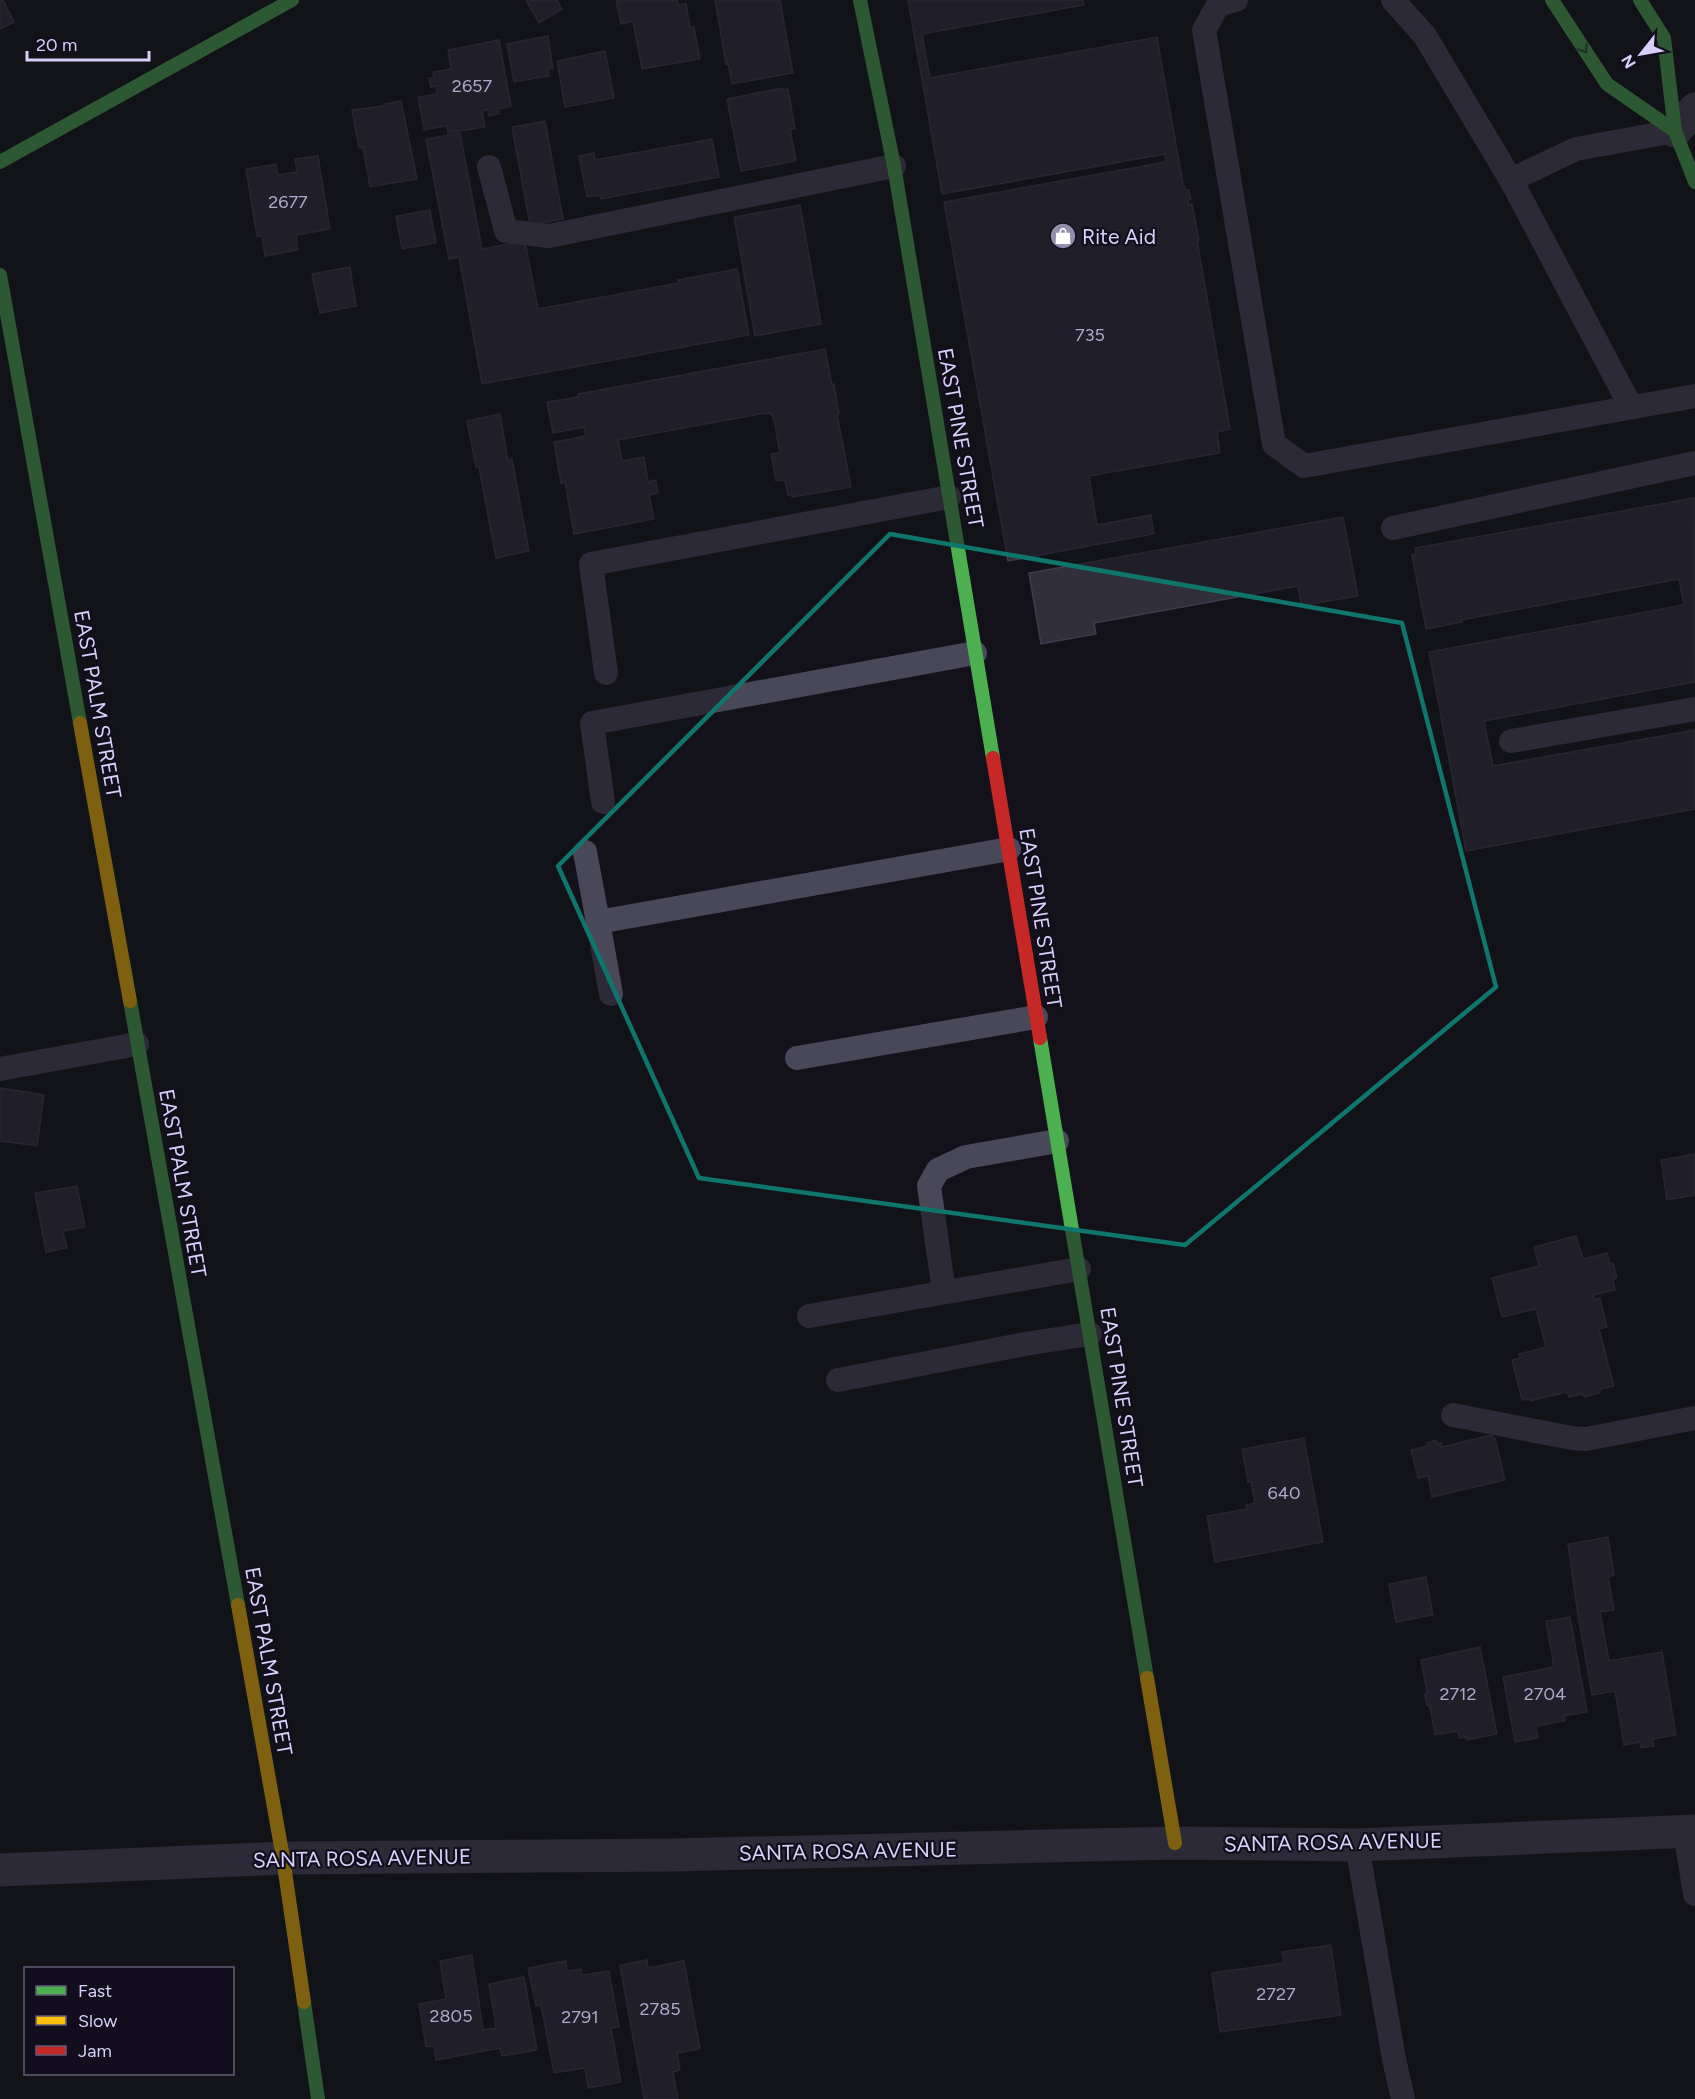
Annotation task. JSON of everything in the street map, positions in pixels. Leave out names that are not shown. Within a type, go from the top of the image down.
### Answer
[{"type":"street","points":[[0,162],[292,0]]},
{"type":"street","name":"EAST PINE STREET","points":[[860,0],[894,166],[1175,1843]]},
{"type":"street","points":[[1552,0],[1607,84],[1685,120]]},
{"type":"street","points":[[1640,0],[1664,38],[1685,120],[1695,182]]},
{"type":"street","name":"EAST PALM STREET","points":[[0,275],[283,1858],[318,2099]]},
{"type":"street","name":"SANTA ROSA AVENUE","points":[[0,1870],[283,1858],[674,1855],[1175,1843],[1357,1845],[1690,1831]]},
{"type":"lane","points":[[1236,0],[1218,5],[1204,30],[1274,444],[1304,466],[1695,396]]},
{"type":"lane","points":[[1393,0],[1425,36],[1511,180],[1631,407]]},
{"type":"lane","points":[[1511,180],[1576,149],[1685,120]]},
{"type":"lane","points":[[489,167],[506,231],[549,236],[894,166]]},
{"type":"lane","points":[[1393,528],[1695,463]]},
{"type":"lane","points":[[606,673],[591,564],[949,497]]},
{"type":"lane","points":[[603,802],[591,723],[975,653]]},
{"type":"lane","points":[[1511,741],[1695,709]]},
{"type":"lane","points":[[598,922],[1009,849]]},
{"type":"lane","points":[[585,852],[611,994]]},
{"type":"lane","points":[[797,1058],[1036,1017]]},
{"type":"lane","points":[[0,1069],[137,1044]]},
{"type":"lane","points":[[944,1292],[929,1186],[938,1170],[966,1157],[1057,1141]]},
{"type":"lane","points":[[810,1316],[1079,1269]]},
{"type":"lane","points":[[838,1380],[1025,1344],[1090,1334]]},
{"type":"lane","points":[[1453,1415],[1586,1439],[1695,1418]]},
{"type":"lane","points":[[1690,1831],[1695,1894]]},
{"type":"lane","points":[[1357,1845],[1403,2099]]},
{"type":"highlighted area","points":[[890,534],[1402,623],[1496,987],[1185,1245],[699,1178],[558,866]]},
{"type":"building","points":[[0,0],[3,0],[14,22],[0,29]]},
{"type":"building","points":[[526,0],[557,0],[562,9],[539,23]]},
{"type":"building","points":[[616,0],[677,0],[678,5],[686,4],[690,27],[694,27],[700,59],[642,69],[633,21],[621,24]]},
{"type":"building","points":[[715,0],[780,0],[793,73],[732,84],[728,63],[726,64]]},
{"type":"building","points":[[908,0],[1083,0],[1084,5],[922,34],[930,78],[1157,37],[1183,184],[1186,190],[1189,190],[1191,199],[1188,200],[1188,205],[1192,204],[1199,240],[1197,240],[1230,429],[1217,432],[1220,453],[1089,476],[1097,525],[1151,515],[1154,534],[1008,561],[944,202],[1166,162],[1165,154],[942,194]]},
{"type":"building","points":[[548,36],[553,68],[548,69],[549,76],[514,82],[507,44]]},
{"type":"building","points":[[499,40],[511,106],[498,109],[499,114],[489,116],[488,110],[482,111],[485,127],[448,133],[447,126],[424,130],[418,97],[437,94],[436,86],[431,87],[429,78],[434,77],[433,72],[451,69],[448,50]]},
{"type":"building","points":[[605,51],[614,98],[565,107],[557,61]]},
{"type":"building","points":[[782,88],[783,90],[788,89],[795,129],[790,129],[796,161],[741,171],[727,99]]},
{"type":"building","points":[[401,101],[417,179],[370,187],[363,147],[359,148],[352,110],[384,106],[384,104]]},
{"type":"building","points":[[545,121],[563,219],[530,225],[512,127]]},
{"type":"building","points":[[460,133],[482,249],[525,241],[538,309],[679,283],[678,280],[737,269],[749,335],[482,384],[459,257],[449,259],[426,139]]},
{"type":"building","points":[[712,139],[719,177],[601,199],[600,195],[587,197],[579,156],[594,153],[595,160]]},
{"type":"building","points":[[318,156],[330,229],[296,235],[298,250],[265,256],[262,236],[257,236],[246,169],[276,164],[278,175],[297,172],[295,159]]},
{"type":"building","points":[[800,205],[821,324],[755,336],[734,217]]},
{"type":"building","points":[[430,210],[436,243],[402,249],[396,216]]},
{"type":"building","points":[[350,267],[356,306],[320,313],[312,274]]},
{"type":"building","points":[[825,349],[832,385],[834,384],[839,414],[837,414],[851,487],[792,497],[792,494],[788,495],[785,480],[776,481],[771,454],[780,453],[774,420],[771,414],[765,413],[618,440],[622,461],[644,457],[648,482],[656,480],[658,493],[649,495],[654,519],[574,534],[565,482],[561,483],[554,442],[586,436],[584,427],[553,433],[547,402],[578,397],[578,394]]},
{"type":"building","points":[[500,414],[508,460],[512,459],[529,551],[496,558],[479,467],[476,467],[467,421]]},
{"type":"building","points":[[1694,498],[1695,682],[1484,721],[1493,766],[1695,730],[1695,809],[1466,851],[1429,652],[1684,605],[1679,579],[1461,620],[1462,622],[1426,629],[1412,555],[1416,555],[1415,548]]},
{"type":"building","points":[[1343,517],[1358,596],[1301,606],[1298,586],[1094,623],[1096,634],[1041,644],[1029,573]]},
{"type":"building","points":[[0,1088],[44,1095],[37,1146],[0,1141]]},
{"type":"building","points":[[1695,1154],[1695,1195],[1667,1200],[1661,1160]]},
{"type":"building","points":[[77,1186],[85,1227],[63,1231],[67,1248],[46,1252],[35,1193]]},
{"type":"building","points":[[1576,1236],[1583,1259],[1607,1253],[1610,1264],[1613,1263],[1617,1278],[1613,1280],[1615,1290],[1593,1295],[1594,1300],[1600,1298],[1607,1327],[1599,1329],[1614,1386],[1601,1389],[1599,1393],[1585,1397],[1582,1394],[1569,1397],[1567,1392],[1530,1401],[1529,1399],[1522,1400],[1512,1360],[1520,1358],[1519,1354],[1546,1347],[1536,1309],[1502,1317],[1492,1278],[1539,1266],[1534,1247]]},
{"type":"building","points":[[1492,1435],[1493,1439],[1495,1438],[1505,1480],[1432,1497],[1428,1476],[1418,1478],[1411,1450],[1428,1446],[1427,1443],[1436,1440],[1437,1444],[1441,1443],[1442,1447]]},
{"type":"building","points":[[1304,1438],[1323,1542],[1215,1562],[1207,1516],[1247,1509],[1246,1505],[1255,1503],[1251,1481],[1248,1482],[1242,1449]]},
{"type":"building","points":[[1608,1537],[1614,1575],[1608,1577],[1614,1610],[1600,1612],[1609,1661],[1662,1652],[1676,1735],[1652,1739],[1654,1746],[1641,1748],[1640,1742],[1624,1745],[1615,1691],[1592,1695],[1568,1544]]},
{"type":"building","points":[[1426,1577],[1433,1615],[1396,1622],[1389,1584]]},
{"type":"building","points":[[1570,1617],[1587,1712],[1564,1716],[1565,1721],[1536,1726],[1538,1738],[1515,1742],[1503,1677],[1554,1667],[1546,1621]]},
{"type":"building","points":[[1480,1647],[1497,1734],[1467,1740],[1466,1737],[1459,1738],[1458,1731],[1435,1735],[1430,1707],[1427,1705],[1425,1695],[1427,1692],[1421,1660]]},
{"type":"building","points":[[1331,1945],[1341,2015],[1220,2032],[1212,1973],[1284,1963],[1282,1952]]},
{"type":"building","points":[[472,1955],[483,2030],[496,2028],[489,1984],[524,1977],[537,2050],[502,2056],[500,2048],[436,2060],[434,2046],[426,2047],[419,2004],[446,1999],[440,1961]]},
{"type":"building","points":[[647,1960],[648,1968],[684,1961],[700,2049],[677,2053],[680,2070],[673,2072],[678,2099],[644,2099],[620,1965]]},
{"type":"building","points":[[566,1961],[567,1971],[581,1969],[582,1975],[609,1971],[619,2027],[611,2028],[621,2082],[588,2088],[585,2068],[554,2073],[541,2005],[536,2006],[528,1968]]},
{"type":"traffic: fast","points":[[0,162],[292,0]]},
{"type":"traffic: fast","points":[[860,0],[894,166],[993,758]]},
{"type":"traffic: fast","points":[[1552,0],[1607,84],[1675,131]]},
{"type":"traffic: fast","points":[[1640,0],[1664,38],[1675,131],[1695,182]]},
{"type":"traffic: fast","points":[[0,275],[80,723]]},
{"type":"traffic: fast","points":[[130,1001],[238,1605]]},
{"type":"traffic: fast","points":[[1040,1038],[1147,1678]]},
{"type":"traffic: fast","points":[[304,2002],[318,2099]]},
{"type":"traffic: slow","points":[[80,723],[130,1001]]},
{"type":"traffic: slow","points":[[238,1605],[283,1858],[304,2002]]},
{"type":"traffic: slow","points":[[1147,1678],[1175,1843]]},
{"type":"traffic: jam","points":[[993,758],[1040,1038]]},
{"type":"place","name":"Rite Aid","points":[[1063,236]]}]
